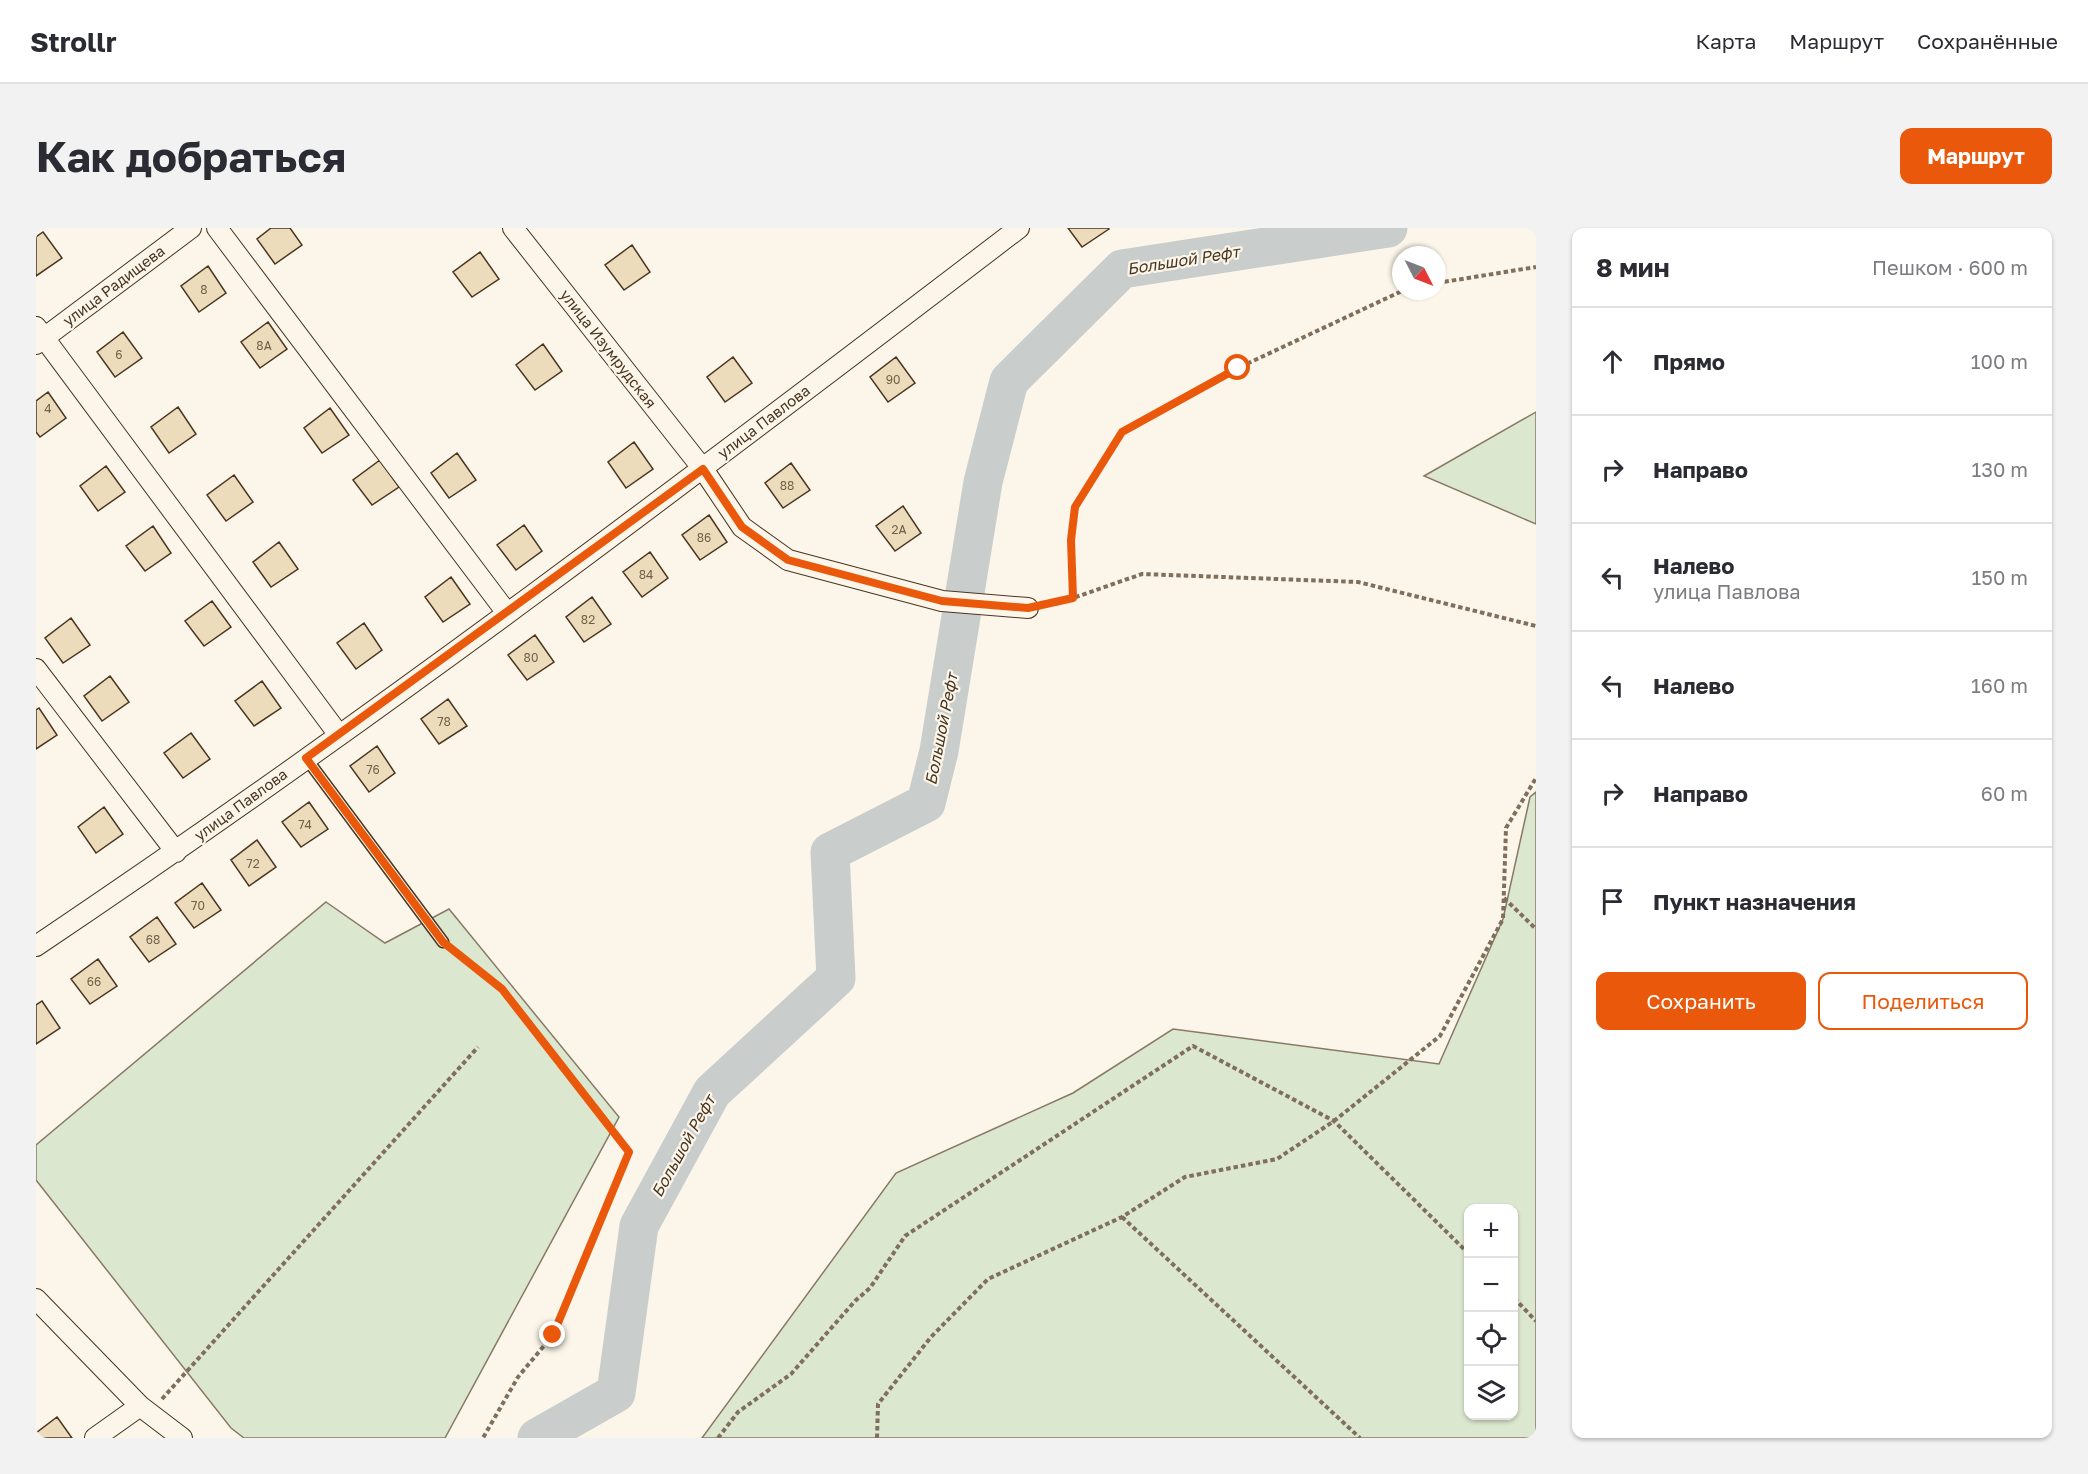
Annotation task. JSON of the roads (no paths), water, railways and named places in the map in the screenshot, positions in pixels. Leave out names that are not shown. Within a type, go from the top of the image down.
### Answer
[{"type":"street","name":"улица Радищева","points":[[39,337],[191,228]]},
{"type":"street","points":[[217,228],[507,613]]},
{"type":"street","name":"улица Изумрудская","points":[[513,228],[703,469],[742,527],[788,560],[942,601],[1028,608]]},
{"type":"street","name":"улица Павлова","points":[[36,946],[176,852],[507,613],[703,469],[1019,228]]},
{"type":"street","points":[[39,337],[339,735]]},
{"type":"street","points":[[36,669],[176,852]]},
{"type":"street","points":[[36,1299],[145,1409],[182,1438]]},
{"type":"street","points":[[95,1438],[145,1409]]},
{"type":"lane","points":[[306,758],[443,942]]},
{"type":"waterway","name":"Большой Рефт","points":[[537,1438],[616,1393],[639,1226],[712,1092],[836,978],[830,852],[926,803],[939,751],[983,482],[1009,381],[1122,269],[1388,228]]}]
